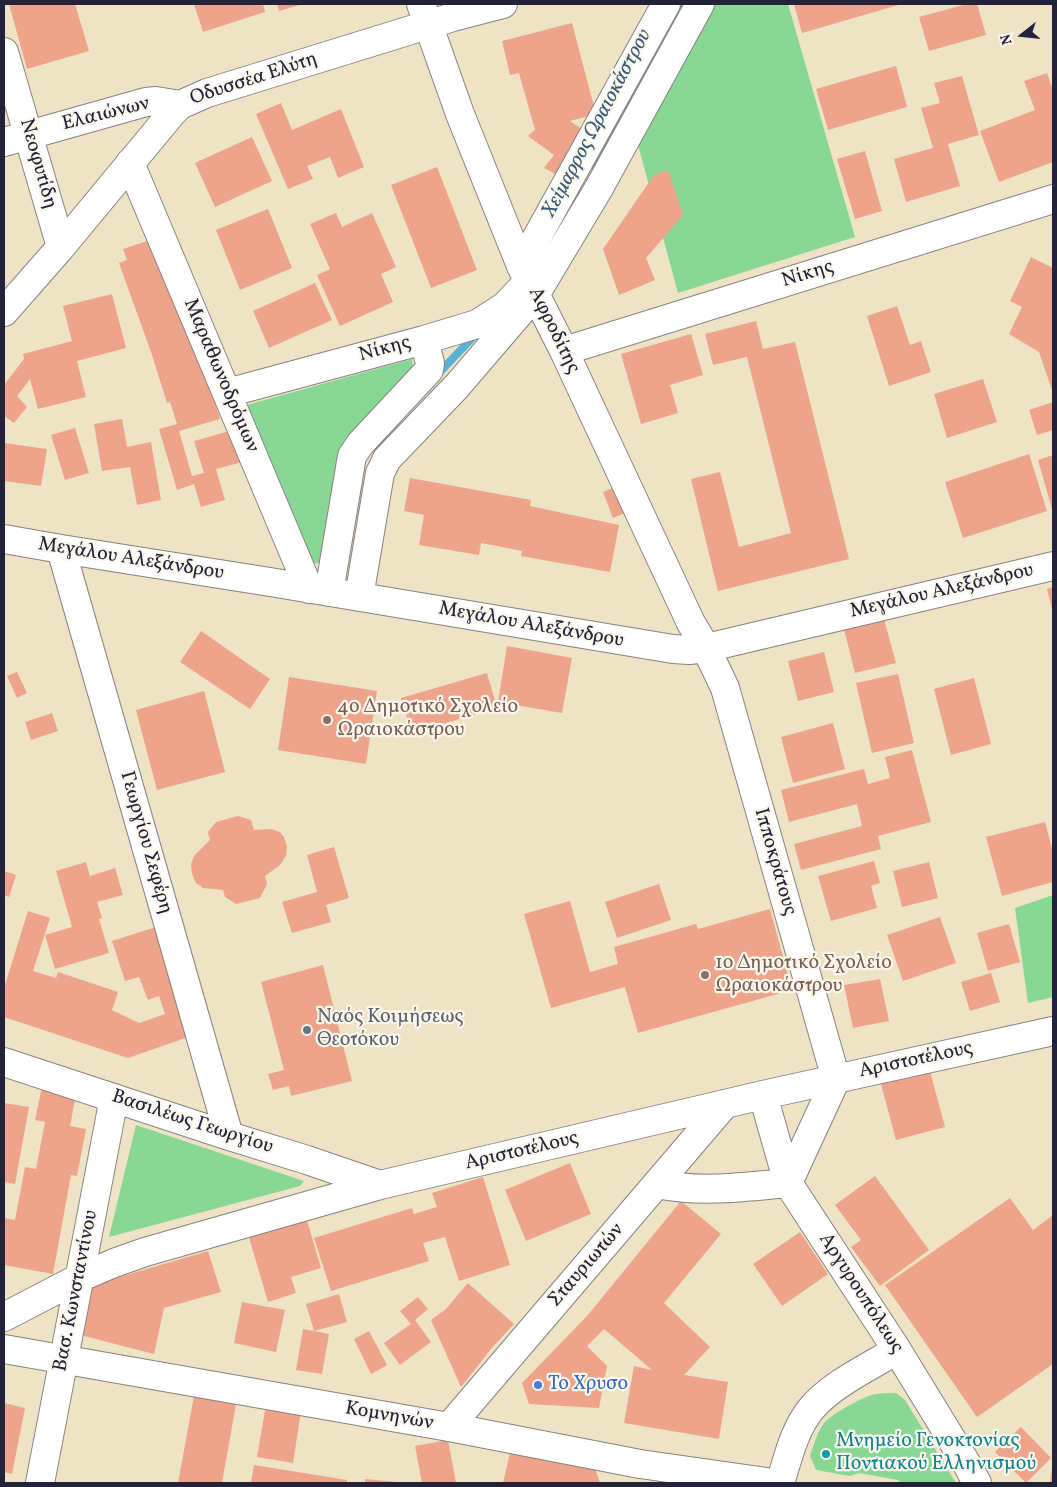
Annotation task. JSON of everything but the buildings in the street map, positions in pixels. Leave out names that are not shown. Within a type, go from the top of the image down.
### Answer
[{"type":"street","name":"Οδυσσέα Ελύτη","points":[[4,312],[61,247],[172,112],[180,105],[207,93],[425,14],[503,4]]},
{"type":"street","points":[[528,281],[666,4]]},
{"type":"street","points":[[359,597],[380,473],[387,459],[456,386],[528,281],[599,188],[700,4]]},
{"type":"street","name":"Αφροδίτης","points":[[425,14],[460,114],[528,281],[564,351],[691,623],[706,648]]},
{"type":"street","name":"Νεοφυτίδη","points":[[4,52],[16,139],[61,247]]},
{"type":"street","name":"Ελαιώνων","points":[[16,139],[146,102],[165,102],[180,105]]},
{"type":"street","name":"Μαραθωνοδρόμων","points":[[130,163],[227,393],[319,590]]},
{"type":"street","name":"Νίκης","points":[[564,351],[1053,199]]},
{"type":"street","name":"Νίκης","points":[[227,393],[477,324],[505,306],[528,281]]},
{"type":"street","points":[[319,590],[352,456],[360,444],[429,370],[430,363],[424,340]]},
{"type":"street","name":"Μεγάλου Αλεξάνδρου","points":[[4,538],[673,650],[706,648],[1053,566]]},
{"type":"street","name":"Γεωργίου Σεφέρη","points":[[61,549],[229,1136]]},
{"type":"street","name":"Ιπποκράτους","points":[[706,648],[725,688],[836,1079]]},
{"type":"street","name":"Αριστοτέλους","points":[[4,1317],[79,1278],[114,1263],[171,1244],[380,1186],[763,1095],[1053,1031]]},
{"type":"street","name":"Βασιλέως Γεωργίου","points":[[4,1062],[307,1160],[380,1186]]},
{"type":"street","points":[[657,1184],[678,1188],[706,1189],[788,1183],[836,1079]]},
{"type":"street","name":"Αργυρουπόλεως","points":[[763,1095],[788,1183],[897,1350],[977,1483]]},
{"type":"street","name":"Βασ. Κωνσταντίνου","points":[[40,1483],[114,1098]]},
{"type":"street","name":"Σταυριωτών","points":[[449,1427],[725,1104]]},
{"type":"street","name":"Κομνηνών","points":[[4,1349],[449,1427],[639,1474],[774,1483]]},
{"type":"street","points":[[780,1483],[790,1449],[811,1410],[840,1384],[897,1350]]},
{"type":"green space","points":[[710,4],[788,4],[855,237],[678,293],[637,141]]},
{"type":"green space","points":[[412,359],[413,369],[343,449],[322,562],[311,564],[243,406]]},
{"type":"green space","points":[[1053,895],[1053,997],[1028,1003],[1015,908]]},
{"type":"green space","points":[[136,1125],[304,1181],[300,1186],[109,1237]]},
{"type":"green space","points":[[896,1393],[905,1400],[956,1483],[902,1483],[898,1480],[859,1473],[850,1476],[816,1470],[810,1456],[818,1434],[828,1419],[864,1398],[876,1394]]},
{"type":"waterway","name":"Χείμαρρος Ωραιοκάστρου","points":[[595,167],[683,4]]},
{"type":"waterway","name":"Χείμαρρος Ωραιοκάστρου","points":[[437,375],[476,334]]},
{"type":"place","name":"4ο Δημοτικό Σχολείο Ωραιοκάστρου","points":[[327,720]]},
{"type":"place","name":"1ο Δημοτικό Σχολείο Ωραιοκάστρου","points":[[705,975]]},
{"type":"place","name":"Ναός Κοιμήσεως Θεοτόκου","points":[[307,1030]]},
{"type":"place","name":"Το Χρυσο","points":[[538,1385]]},
{"type":"place","name":"Μνημείο Γενοκτονίας Ποντιακού Ελληνισμού","points":[[826,1454]]}]
